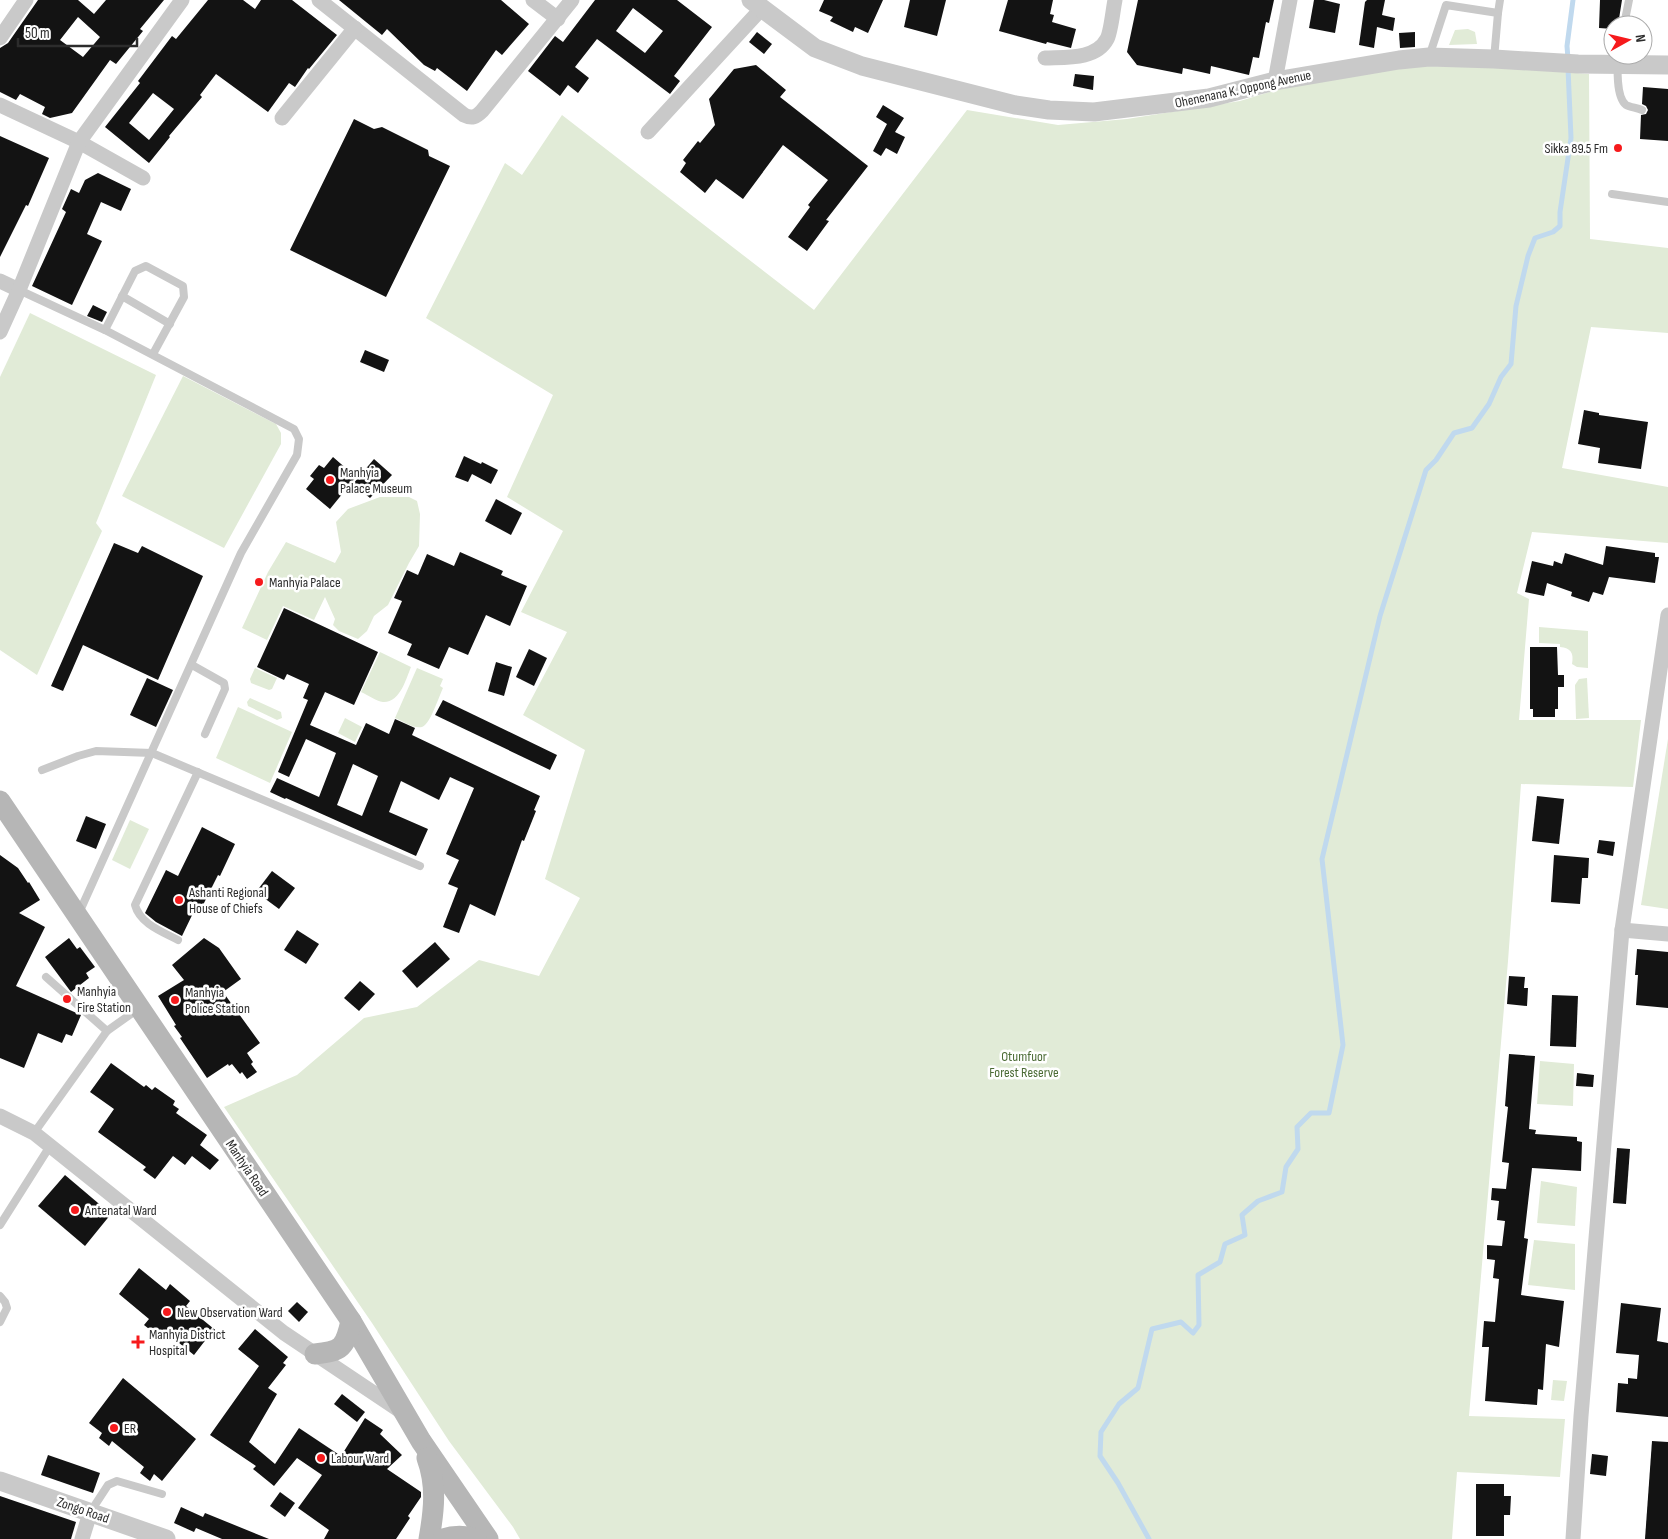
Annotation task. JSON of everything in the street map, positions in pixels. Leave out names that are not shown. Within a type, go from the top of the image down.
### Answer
[{"type":"main road","name":"Manhyia Road","points":[[0,800],[77,917],[351,1321],[422,1441],[488,1539]]},
{"type":"main road","points":[[315,1354],[331,1352],[339,1348],[347,1340],[351,1321]]},
{"type":"main road","points":[[422,1441],[434,1485],[434,1507],[429,1539]]},
{"type":"main road","points":[[443,1539],[452,1536],[466,1536],[476,1539]]},
{"type":"street","points":[[0,38],[26,0]]},
{"type":"street","points":[[0,332],[79,142],[182,0]]},
{"type":"street","points":[[319,0],[464,115],[471,118],[482,111],[572,0]]},
{"type":"street","points":[[533,0],[558,19]]},
{"type":"street","points":[[1045,58],[1074,57],[1094,53],[1107,39],[1115,0]]},
{"type":"street","points":[[1275,81],[1290,0]]},
{"type":"street","points":[[648,132],[756,4]]},
{"type":"street","name":"Ohenenana K. Oppong Avenue","points":[[756,4],[814,48],[862,66],[1015,105],[1049,110],[1094,112],[1209,98],[1275,81],[1389,61],[1429,57],[1570,63],[1603,61]]},
{"type":"street","points":[[282,118],[355,28]]},
{"type":"street","name":"Ohenenana K. Oppong Avenue","points":[[1653,63],[1668,65]]},
{"type":"street","points":[[0,105],[79,142],[143,178]]},
{"type":"street","points":[[0,281],[19,290]]},
{"type":"street","points":[[1573,1539],[1580,1416],[1622,930],[1668,615]]},
{"type":"street","points":[[1622,930],[1668,934]]},
{"type":"street","points":[[0,1116],[34,1133],[284,1333],[406,1414]]},
{"type":"street","name":"Zongo Road","points":[[0,1481],[166,1539]]},
{"type":"street","points":[[82,1539],[90,1513]]},
{"type":"lane","points":[[1494,59],[1500,0]]},
{"type":"lane","points":[[1626,15],[1629,0]]},
{"type":"lane","points":[[1429,57],[1446,3],[1498,13]]},
{"type":"lane","points":[[1619,65],[1620,97],[1627,105],[1642,110]]},
{"type":"lane","points":[[1612,194],[1668,202]]},
{"type":"lane","points":[[105,330],[135,271],[146,266],[183,286],[184,297],[153,354]]},
{"type":"lane","points":[[19,290],[153,354],[294,429],[299,439],[297,455],[241,553],[77,917]]},
{"type":"lane","points":[[122,296],[170,324]]},
{"type":"lane","points":[[192,665],[224,683],[225,689],[205,734]]},
{"type":"lane","points":[[42,770],[96,751],[152,753],[420,866]]},
{"type":"lane","points":[[178,940],[145,922],[137,912],[135,905],[198,772]]},
{"type":"lane","points":[[46,977],[107,1030]]},
{"type":"lane","points":[[34,1133],[107,1030],[139,1008]]},
{"type":"lane","points":[[0,1225],[50,1146]]},
{"type":"lane","points":[[0,1296],[7,1308],[0,1322]]},
{"type":"lane","points":[[90,1513],[108,1485],[117,1481],[162,1494]]},
{"type":"green space","points":[[1468,29],[1475,32],[1477,44],[1449,45],[1455,30]]},
{"type":"green space","name":"Otumfuor Forest Reserve","points":[[1422,66],[1493,67],[1589,74],[1590,239],[1668,248],[1668,333],[1591,327],[1562,468],[1668,487],[1668,543],[1532,532],[1517,593],[1529,599],[1519,720],[1641,720],[1633,787],[1521,784],[1508,961],[1469,1416],[1565,1419],[1560,1477],[1457,1472],[1452,1539],[520,1539],[449,1441],[372,1323],[224,1107],[297,1075],[364,1018],[417,1007],[479,960],[539,976],[580,898],[545,879],[585,750],[523,715],[567,632],[521,612],[563,531],[507,497],[553,395],[426,318],[505,163],[522,175],[562,115],[814,310],[967,110],[1058,125],[1127,119],[1240,101],[1319,77]]},
{"type":"green space","points":[[30,313],[156,375],[96,523],[102,531],[37,675],[0,650],[0,377]]},
{"type":"green space","points":[[183,376],[276,424],[281,433],[281,444],[224,548],[122,496]]},
{"type":"green space","points":[[380,497],[409,497],[417,501],[420,514],[419,546],[388,605],[374,616],[367,631],[358,639],[339,631],[333,625],[335,619],[325,597],[314,620],[283,606],[267,640],[242,628],[268,572],[286,542],[335,563],[341,552],[336,522],[348,509]]},
{"type":"green space","points":[[1539,627],[1588,631],[1588,668],[1577,667],[1572,664],[1573,657],[1571,652],[1560,647],[1560,644],[1539,643]]},
{"type":"green space","points":[[380,652],[411,667],[398,695],[394,699],[383,702],[361,692]]},
{"type":"green space","points":[[255,668],[277,678],[272,689],[269,690],[251,683],[250,679]]},
{"type":"green space","points":[[417,668],[443,679],[440,686],[443,688],[431,716],[422,727],[412,726],[395,718]]},
{"type":"green space","points":[[1587,678],[1589,718],[1576,719],[1575,685],[1579,679]]},
{"type":"green space","points":[[250,698],[281,712],[282,718],[277,720],[248,706],[247,702]]},
{"type":"green space","points":[[238,707],[292,732],[270,783],[216,758]]},
{"type":"green space","points":[[345,718],[362,727],[355,742],[338,733]]},
{"type":"green space","points":[[1668,739],[1668,909],[1641,905]]},
{"type":"green space","points":[[130,820],[149,829],[130,869],[112,860]]},
{"type":"green space","points":[[1540,1061],[1574,1064],[1573,1106],[1537,1104]]},
{"type":"green space","points":[[1541,1181],[1577,1187],[1575,1226],[1537,1223]]},
{"type":"green space","points":[[1534,1240],[1575,1244],[1575,1290],[1528,1285]]},
{"type":"green space","points":[[1553,1380],[1567,1381],[1564,1401],[1551,1400]]},
{"type":"building","points":[[38,0],[78,0],[94,14],[106,0],[164,0],[140,29],[143,31],[116,64],[110,60],[72,113],[50,118],[42,114],[45,107],[20,94],[16,100],[0,92],[0,48],[8,43]],"holes":[[[78,17],[100,37],[83,57],[60,40]]]},
{"type":"building","points":[[208,0],[243,0],[255,9],[261,0],[292,0],[337,35],[308,68],[295,87],[289,83],[268,112],[216,74],[200,95],[202,97],[149,163],[105,127],[140,83],[138,81],[172,36],[176,39]],"holes":[[[153,93],[174,109],[149,140],[129,123]]]},
{"type":"building","points":[[339,0],[501,0],[529,24],[502,55],[496,50],[467,91],[437,68],[435,71],[424,65],[387,29],[382,35]]},
{"type":"building","points":[[595,0],[677,0],[712,27],[674,76],[680,81],[670,94],[597,39],[575,67],[589,78],[578,93],[568,85],[560,96],[528,71],[555,36],[563,42]],"holes":[[[633,8],[663,31],[645,53],[616,31]]]},
{"type":"building","points":[[824,0],[883,0],[868,33],[855,27],[853,32],[830,21],[833,17],[819,11]]},
{"type":"building","points":[[910,0],[946,0],[937,36],[904,27]]},
{"type":"building","points":[[1008,0],[1053,0],[1050,14],[1054,15],[1052,22],[1076,29],[1071,48],[1047,42],[1046,44],[999,31]]},
{"type":"building","points":[[1138,0],[1274,0],[1269,23],[1266,22],[1259,58],[1253,57],[1249,75],[1211,66],[1210,74],[1183,68],[1182,74],[1137,65],[1127,52]]},
{"type":"building","points":[[1314,0],[1324,0],[1340,4],[1335,33],[1309,28]]},
{"type":"building","points":[[1367,0],[1385,0],[1382,15],[1395,18],[1393,31],[1377,27],[1374,48],[1359,45],[1365,2]]},
{"type":"building","points":[[1600,0],[1622,0],[1620,15],[1603,15],[1603,28],[1599,28]]},
{"type":"building","points":[[757,32],[772,44],[764,54],[749,42]]},
{"type":"building","points":[[1415,32],[1415,47],[1400,48],[1399,33]]},
{"type":"building","points":[[756,65],[786,90],[780,97],[868,166],[826,220],[829,221],[807,251],[788,237],[810,207],[808,205],[828,180],[783,145],[743,199],[716,179],[705,193],[680,172],[686,163],[683,160],[698,141],[700,143],[715,125],[709,99],[734,69]]},
{"type":"building","points":[[1075,74],[1094,76],[1093,90],[1073,86]]},
{"type":"building","points":[[1643,87],[1668,89],[1668,141],[1640,139],[1641,115],[1646,114],[1648,110],[1642,104]]},
{"type":"building","points":[[883,105],[904,118],[895,132],[905,137],[897,154],[886,148],[881,156],[873,151],[887,124],[876,117]]},
{"type":"building","points":[[354,119],[374,129],[382,127],[428,150],[429,156],[450,166],[386,297],[290,250]]},
{"type":"building","points":[[0,136],[49,158],[28,206],[26,205],[0,257]]},
{"type":"building","points":[[98,173],[131,189],[121,211],[101,202],[87,234],[102,241],[72,305],[32,286],[66,212],[62,209],[71,189],[79,193],[85,180]]},
{"type":"building","points":[[93,305],[107,312],[102,322],[87,316]]},
{"type":"building","points":[[365,350],[389,360],[384,372],[360,362]]},
{"type":"building","points":[[1584,410],[1599,413],[1599,415],[1648,422],[1641,469],[1598,463],[1600,448],[1578,444]]},
{"type":"building","points":[[464,456],[498,470],[491,484],[472,474],[468,482],[455,477]]},
{"type":"building","points":[[333,457],[356,477],[330,509],[306,489],[314,479],[310,476],[319,465],[324,468]]},
{"type":"building","points":[[374,459],[392,475],[370,498],[353,484]]},
{"type":"building","points":[[496,499],[522,513],[511,535],[485,521]]},
{"type":"building","points":[[114,543],[138,553],[142,546],[203,576],[158,680],[83,645],[63,691],[51,686]]},
{"type":"building","points":[[1606,546],[1655,553],[1655,557],[1659,557],[1655,583],[1609,577],[1603,595],[1593,592],[1589,602],[1571,596],[1572,592],[1547,583],[1544,596],[1525,592],[1532,561],[1553,566],[1554,561],[1562,564],[1565,553],[1603,565]]},
{"type":"building","points":[[460,552],[503,571],[501,575],[527,586],[510,626],[486,615],[468,655],[449,647],[439,669],[407,655],[412,644],[388,633],[402,601],[394,598],[407,570],[418,575],[427,554],[454,566]]},
{"type":"building","points":[[284,608],[378,652],[354,705],[325,692],[310,725],[356,745],[366,723],[389,734],[395,719],[415,728],[412,735],[540,796],[534,810],[536,811],[524,841],[522,840],[495,916],[470,904],[459,933],[443,927],[458,888],[448,884],[459,860],[446,854],[474,788],[450,777],[439,800],[401,781],[389,812],[428,829],[416,856],[270,792],[277,778],[319,797],[336,753],[306,739],[289,777],[278,772],[308,700],[303,698],[309,684],[287,674],[284,680],[257,667]],"holes":[[[353,764],[378,776],[362,816],[337,805]]]},
{"type":"building","points":[[1530,647],[1557,647],[1558,675],[1564,675],[1564,687],[1558,687],[1558,709],[1555,709],[1555,717],[1533,717],[1533,709],[1530,709]]},
{"type":"building","points":[[529,649],[547,658],[534,686],[516,677]]},
{"type":"building","points":[[496,662],[512,667],[504,696],[488,691]]},
{"type":"building","points":[[147,678],[173,690],[156,727],[130,715]]},
{"type":"building","points":[[443,700],[557,755],[550,770],[435,715]]},
{"type":"building","points":[[1537,796],[1564,799],[1559,844],[1532,841]]},
{"type":"building","points":[[86,816],[106,824],[96,849],[76,841]]},
{"type":"building","points":[[202,827],[235,844],[220,876],[218,875],[200,911],[195,909],[182,936],[156,922],[145,913],[166,870],[178,876]]},
{"type":"building","points":[[1599,840],[1615,842],[1613,856],[1597,853]]},
{"type":"building","points":[[0,855],[18,868],[40,900],[19,913],[45,927],[16,986],[81,1015],[72,1036],[66,1034],[62,1043],[38,1033],[24,1068],[0,1058]]},
{"type":"building","points":[[1554,855],[1589,858],[1588,878],[1582,878],[1580,904],[1551,902]]},
{"type":"building","points":[[272,871],[295,888],[279,909],[256,892]]},
{"type":"building","points":[[297,930],[319,944],[306,964],[284,950]]},
{"type":"building","points":[[69,938],[77,949],[80,947],[95,967],[86,973],[89,978],[71,992],[45,957]]},
{"type":"building","points":[[204,938],[219,948],[241,979],[223,992],[260,1043],[247,1053],[253,1062],[251,1064],[257,1072],[247,1079],[232,1064],[229,1066],[228,1064],[207,1078],[180,1038],[182,1037],[174,1026],[176,1025],[158,996],[184,980],[172,965]]},
{"type":"building","points":[[435,942],[450,959],[417,988],[402,971]]},
{"type":"building","points":[[1637,949],[1668,952],[1668,1008],[1636,1005],[1638,975],[1635,975]]},
{"type":"building","points":[[1509,976],[1525,977],[1524,988],[1528,988],[1527,1006],[1507,1004]]},
{"type":"building","points":[[360,981],[375,994],[359,1011],[344,998]]},
{"type":"building","points":[[1552,995],[1578,996],[1576,1047],[1550,1046]]},
{"type":"building","points":[[1509,1054],[1535,1056],[1529,1129],[1536,1130],[1535,1134],[1577,1137],[1577,1141],[1582,1142],[1581,1171],[1532,1168],[1524,1238],[1528,1239],[1521,1295],[1564,1301],[1559,1347],[1546,1344],[1543,1390],[1538,1389],[1537,1405],[1485,1401],[1489,1347],[1482,1347],[1484,1321],[1495,1322],[1499,1279],[1493,1278],[1495,1260],[1487,1259],[1487,1245],[1502,1246],[1505,1221],[1497,1220],[1499,1201],[1491,1200],[1492,1188],[1506,1189],[1509,1163],[1502,1162],[1508,1107],[1505,1106]]},
{"type":"building","points":[[111,1063],[144,1087],[146,1085],[152,1090],[155,1087],[175,1101],[173,1105],[179,1109],[176,1113],[207,1135],[200,1145],[219,1160],[210,1170],[192,1156],[185,1165],[173,1156],[155,1179],[143,1170],[146,1167],[98,1132],[114,1109],[90,1092]]},
{"type":"building","points":[[1577,1073],[1594,1075],[1593,1087],[1576,1086]]},
{"type":"building","points":[[1617,1148],[1630,1149],[1626,1204],[1613,1203]]},
{"type":"building","name":"Antenatal Ward","points":[[65,1175],[111,1214],[85,1246],[38,1206]]},
{"type":"building","name":"New Observation Ward","points":[[139,1268],[166,1290],[170,1284],[190,1301],[186,1306],[214,1329],[194,1355],[163,1330],[158,1336],[144,1325],[149,1319],[119,1294]]},
{"type":"building","points":[[297,1302],[308,1312],[299,1322],[288,1311]]},
{"type":"building","points":[[1621,1303],[1661,1308],[1657,1341],[1668,1343],[1668,1417],[1616,1412],[1618,1383],[1628,1384],[1628,1378],[1637,1379],[1639,1355],[1616,1353]]},
{"type":"building","points":[[255,1329],[288,1357],[283,1363],[286,1365],[268,1388],[277,1394],[249,1442],[275,1464],[299,1428],[341,1456],[365,1418],[383,1430],[380,1434],[402,1455],[387,1469],[421,1492],[421,1497],[408,1516],[410,1518],[396,1539],[324,1539],[329,1530],[298,1508],[322,1475],[297,1458],[274,1486],[253,1469],[256,1466],[210,1435],[259,1366],[238,1349]]},
{"type":"building","name":"ER","points":[[123,1378],[196,1439],[162,1481],[154,1474],[150,1481],[140,1473],[144,1467],[112,1441],[109,1446],[99,1438],[102,1433],[89,1423]]},
{"type":"building","points":[[342,1394],[365,1412],[357,1422],[334,1404]]},
{"type":"building","points":[[1652,1441],[1668,1442],[1668,1539],[1645,1539]]},
{"type":"building","points":[[1592,1454],[1608,1456],[1606,1476],[1590,1474]]},
{"type":"building","points":[[48,1455],[100,1473],[93,1493],[41,1475]]},
{"type":"building","points":[[1476,1484],[1504,1484],[1504,1496],[1511,1496],[1510,1515],[1504,1515],[1504,1536],[1476,1536]]},
{"type":"building","points":[[280,1492],[295,1503],[285,1517],[270,1506]]},
{"type":"building","points":[[0,1496],[76,1522],[71,1539],[0,1539]]},
{"type":"building","points":[[181,1507],[203,1517],[205,1513],[269,1539],[222,1539],[196,1528],[194,1532],[174,1523]]},
{"type":"waterway","points":[[1568,59],[1567,46],[1573,0]]},
{"type":"waterway","points":[[1149,1539],[1118,1483],[1100,1456],[1101,1432],[1119,1404],[1138,1388],[1152,1329],[1181,1322],[1193,1333],[1199,1325],[1198,1275],[1220,1262],[1225,1244],[1245,1235],[1242,1215],[1258,1201],[1282,1192],[1286,1167],[1298,1149],[1297,1127],[1311,1113],[1329,1113],[1343,1045],[1322,859],[1380,616],[1426,470],[1436,460],[1454,433],[1472,428],[1489,404],[1501,377],[1511,364],[1516,306],[1528,256],[1535,238],[1553,232],[1560,226],[1560,212],[1571,138],[1568,68]]},
{"type":"place","name":"Sikka 89.5 Fm","points":[[1618,148]]},
{"type":"place","name":"Manhyia Palace Museum","points":[[330,480]]},
{"type":"place","name":"Manhyia Palace","points":[[259,582]]},
{"type":"place","name":"Ashanti Regional House of Chiefs","points":[[179,900]]},
{"type":"place","name":"Manhyia Fire Station","points":[[67,999]]},
{"type":"place","name":"Manhyia Police Station","points":[[175,1000]]},
{"type":"place","name":"Antenatal Ward","points":[[75,1210]]},
{"type":"place","name":"New Observation Ward","points":[[167,1312]]},
{"type":"place","name":"Manhyia District Hospital","points":[[138,1342]]},
{"type":"place","name":"ER","points":[[114,1428]]},
{"type":"place","name":"Labour Ward","points":[[321,1458]]}]
